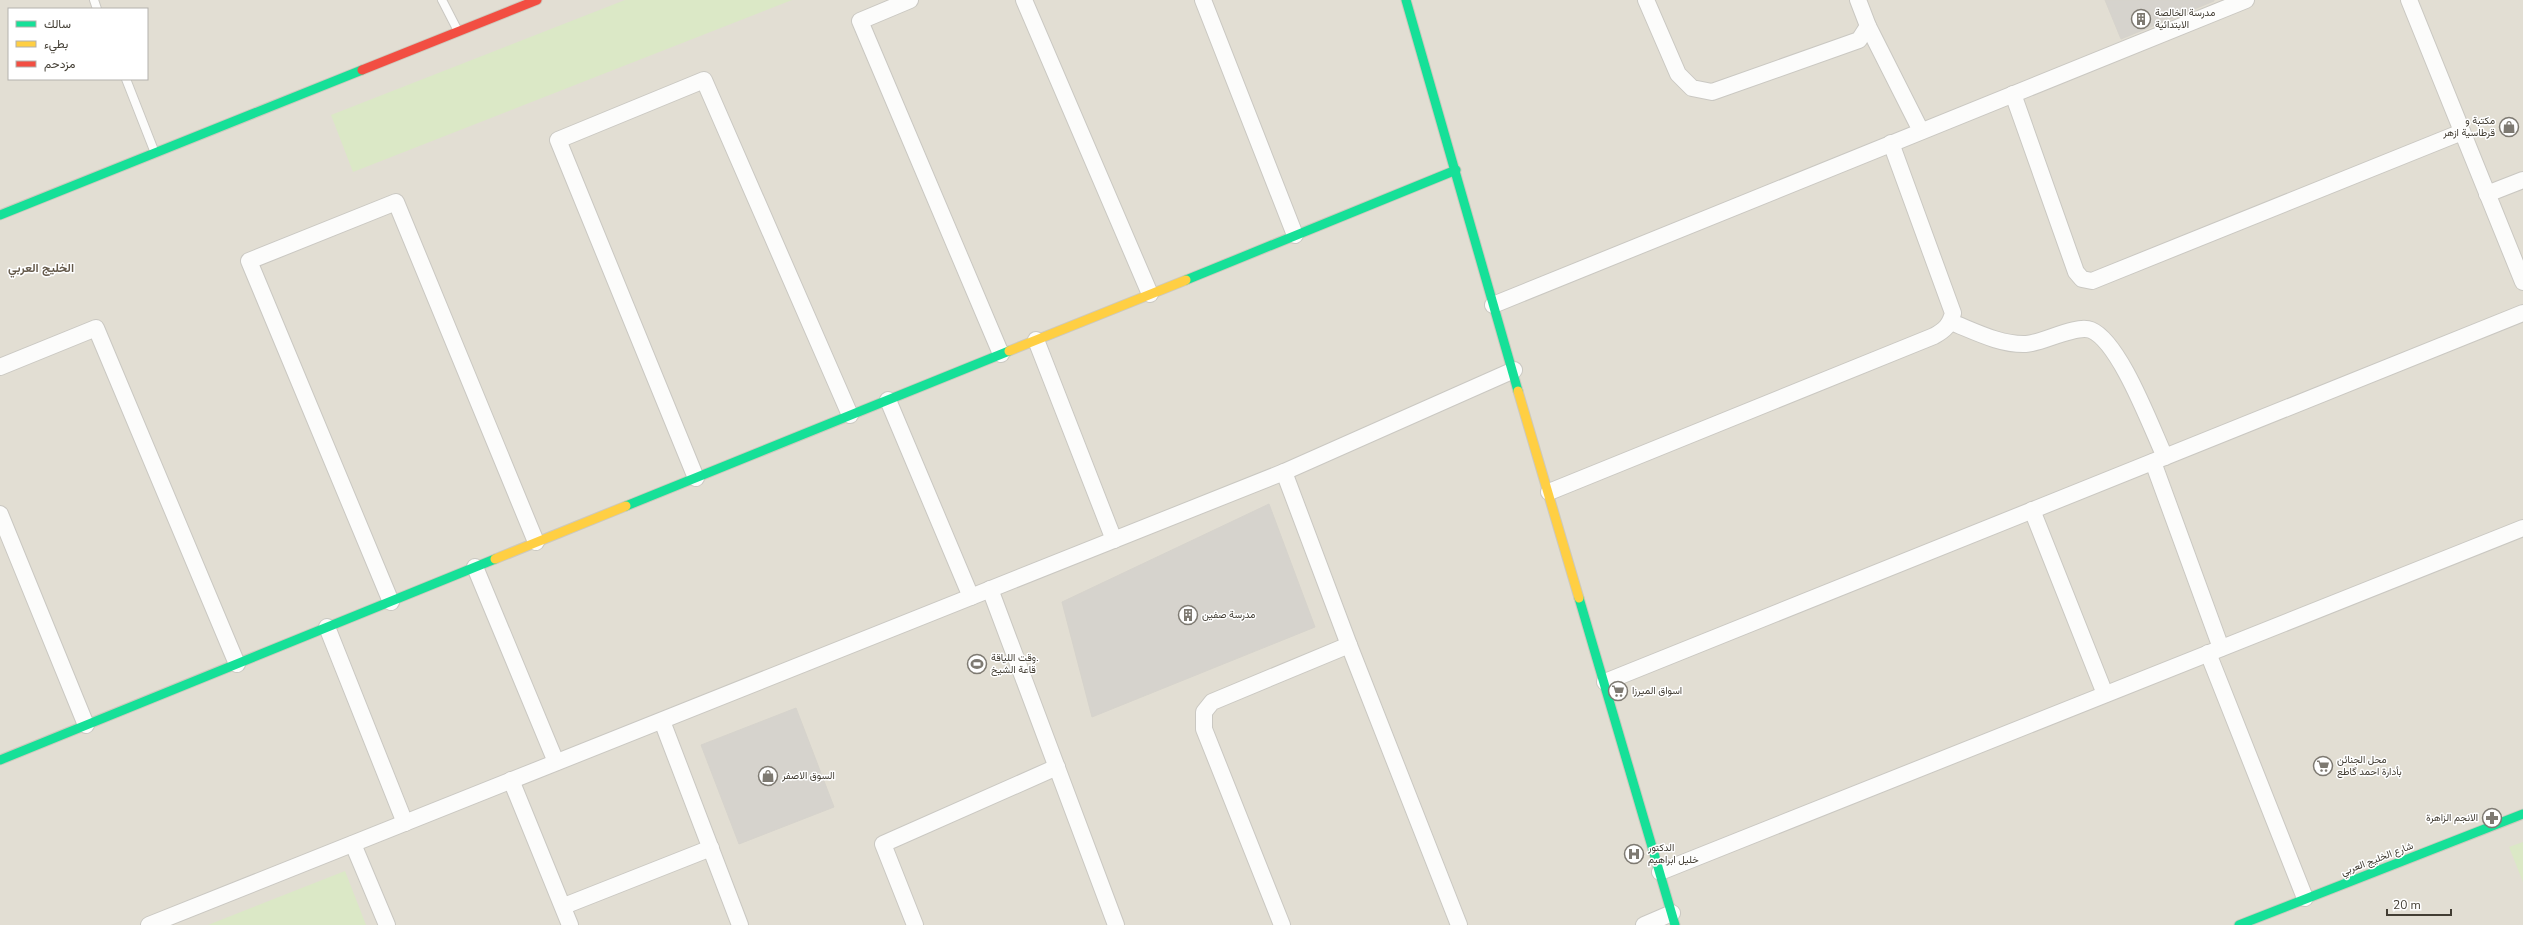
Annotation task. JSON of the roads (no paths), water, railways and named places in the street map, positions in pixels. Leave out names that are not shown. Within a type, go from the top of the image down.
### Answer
[{"type":"street","points":[[0,216],[537,0]]},
{"type":"street","points":[[910,0],[860,21],[1001,354]]},
{"type":"street","points":[[1024,0],[1150,294]]},
{"type":"street","points":[[1203,0],[1295,235]]},
{"type":"street","points":[[1406,0],[1456,170],[1493,305],[1550,492],[1674,919],[1644,925]]},
{"type":"street","points":[[1646,0],[1678,74],[1692,88],[1712,92],[1858,40],[1868,26]]},
{"type":"street","points":[[1858,0],[1868,26],[1921,131]]},
{"type":"street","points":[[1493,305],[2246,0]]},
{"type":"street","points":[[2409,0],[2523,282]]},
{"type":"street","points":[[696,478],[558,140],[704,80],[850,415]]},
{"type":"street","points":[[2013,94],[2076,272],[2082,279],[2092,281],[2462,132]]},
{"type":"street","points":[[1550,492],[1934,336],[1945,330],[1950,322],[1952,312],[1892,143]]},
{"type":"street","points":[[0,760],[1456,170]]},
{"type":"street","points":[[2487,194],[2523,180]]},
{"type":"street","points":[[391,602],[249,261],[256,258],[396,202],[536,542]]},
{"type":"street","points":[[1605,682],[2523,313]]},
{"type":"street","points":[[1950,322],[2009,343],[2027,344],[2077,330],[2090,329],[2105,338],[2122,364],[2159,459],[2214,651],[2305,898]]},
{"type":"street","points":[[0,367],[96,328],[237,664]]},
{"type":"street","points":[[1036,340],[1114,540]]},
{"type":"street","points":[[149,925],[1284,472],[1514,370]]},
{"type":"street","points":[[888,400],[971,597]]},
{"type":"street","points":[[1284,472],[1349,645],[1459,925]]},
{"type":"street","points":[[2032,510],[2105,694]]},
{"type":"street","points":[[0,514],[86,725]]},
{"type":"street","points":[[1660,872],[2523,528]]},
{"type":"street","points":[[475,567],[556,762]]},
{"type":"street","points":[[990,589],[1116,925]]},
{"type":"street","points":[[326,627],[405,823]]},
{"type":"street","points":[[1282,925],[1204,729],[1204,712],[1212,702],[1349,645]]},
{"type":"street","points":[[662,720],[740,925]]},
{"type":"street","points":[[915,925],[883,844],[1057,767]]},
{"type":"street","points":[[511,780],[564,906],[570,925]]},
{"type":"street","name":"شارع الخليج العربي","points":[[2239,925],[2523,814]]},
{"type":"street","points":[[353,844],[387,925]]},
{"type":"street","points":[[564,906],[711,848]]},
{"type":"lane","points":[[442,0],[459,31]]},
{"type":"lane","points":[[126,80],[156,153]]},
{"type":"place","name":"مدرسة الخالصة الابتدائية","points":[[2141,19]]},
{"type":"place","name":"مكتبة و قرطاسية ازهر","points":[[2509,127]]},
{"type":"place","name":"مدرسة صفين","points":[[1188,615]]},
{"type":"place","name":"وقت اللياقة. قاعة الشيخ","points":[[977,664]]},
{"type":"place","name":"اسواق الميرزا","points":[[1618,691]]},
{"type":"place","name":"محل الجنائن بأدارة احمد گاطع","points":[[2323,766]]},
{"type":"place","name":"السوق الاصفر","points":[[768,776]]},
{"type":"place","name":"الانجم الزاهرة","points":[[2492,818]]},
{"type":"place","name":"الدكتور خليل ابراهيم","points":[[1634,854]]},
{"type":"district","name":"الخليج العربي","points":[[41,268]]}]
